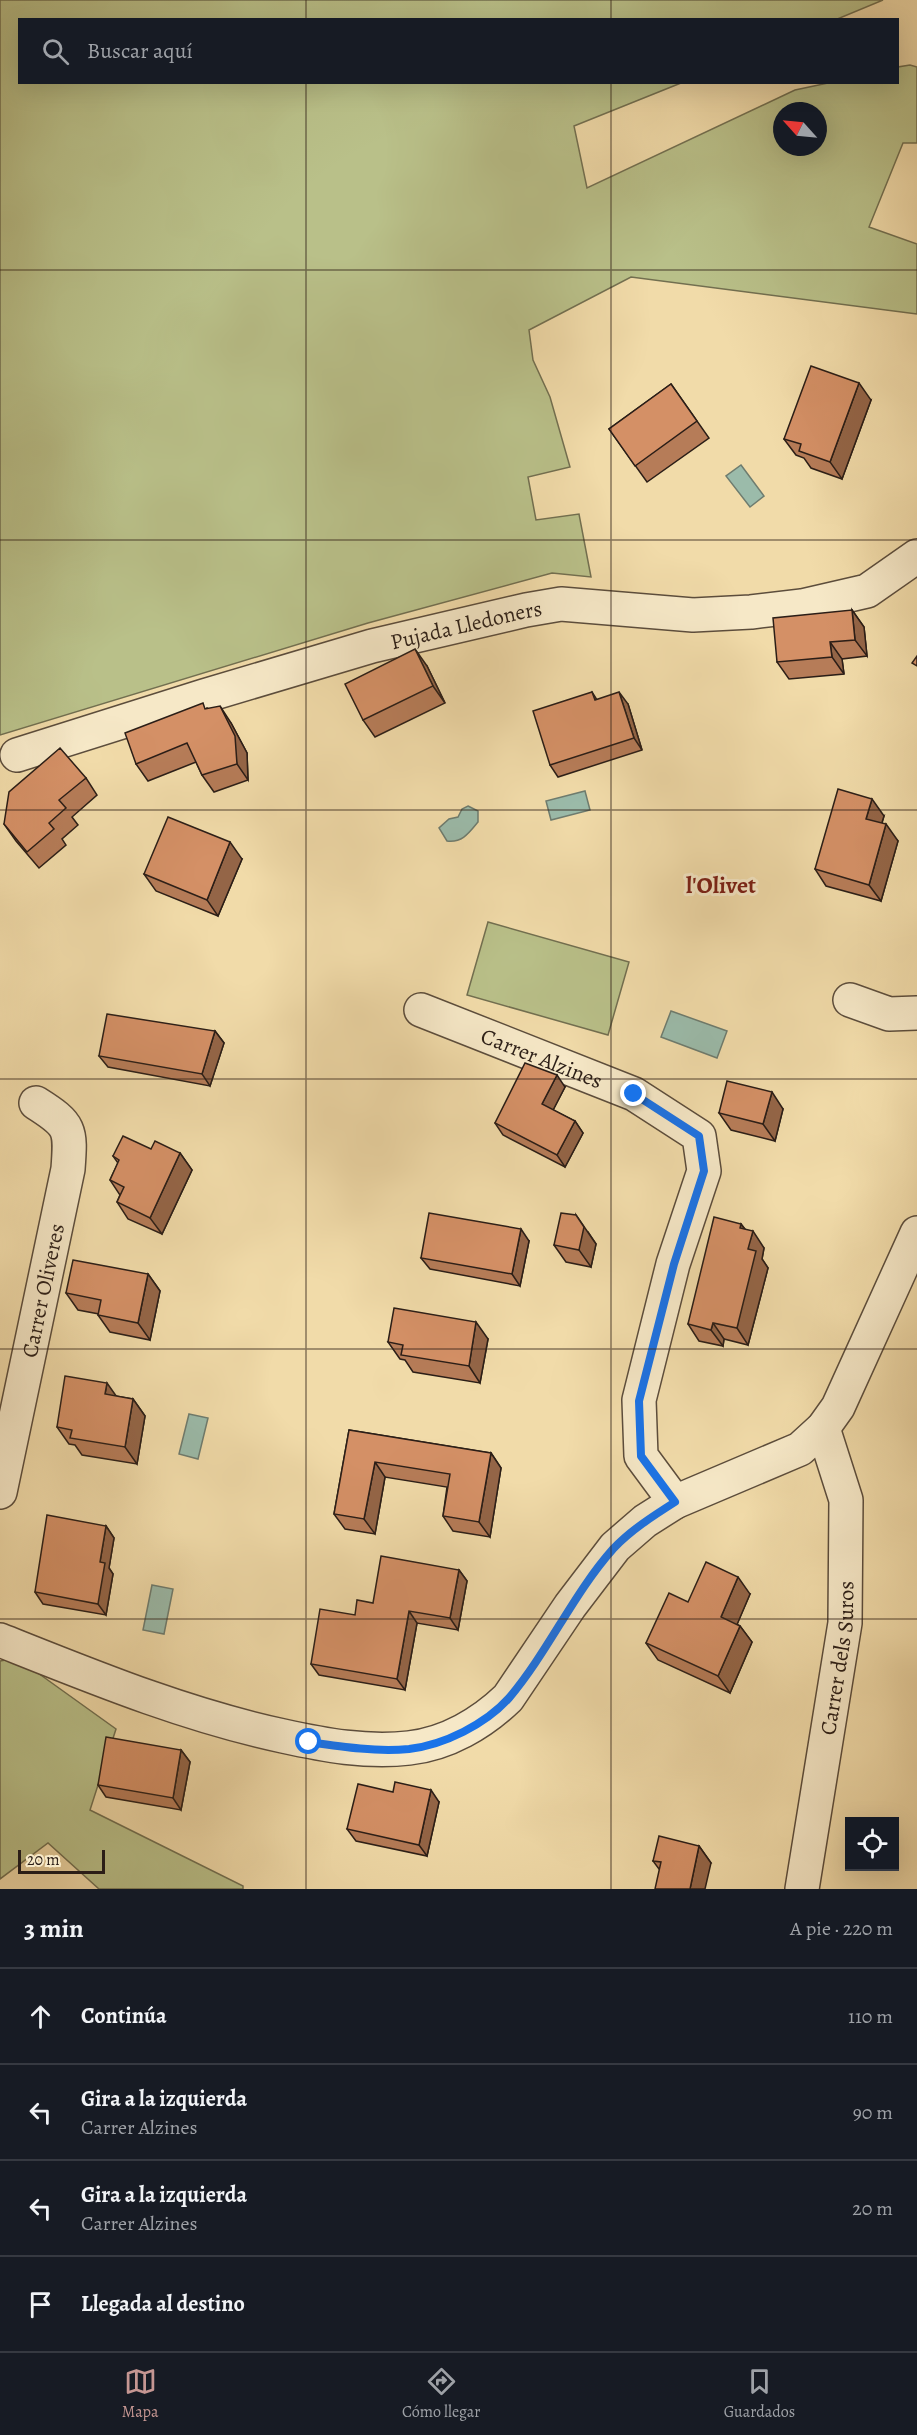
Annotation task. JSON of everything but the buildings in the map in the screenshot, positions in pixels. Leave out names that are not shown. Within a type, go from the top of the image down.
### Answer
[{"type":"street","name":"Pujada Lledoners","points":[[17,755],[372,646],[526,610],[561,604],[693,615],[802,606],[867,591],[917,556]]},
{"type":"street","points":[[850,1000],[889,1014],[917,1014]]},
{"type":"street","name":"Carrer Alzines","points":[[421,1010],[634,1094],[699,1136],[704,1171],[674,1264],[639,1401],[641,1456],[675,1502]]},
{"type":"street","name":"Carrer Oliveres","points":[[0,1492],[68,1169],[68,1129],[60,1118],[36,1103]]},
{"type":"street","points":[[0,1640],[161,1702],[254,1730],[309,1742],[381,1750],[411,1748],[445,1740],[493,1713],[508,1698],[576,1597],[615,1547],[645,1521],[675,1502],[800,1449],[823,1428],[842,1398],[917,1233]]},
{"type":"street","name":"Carrer dels Suros","points":[[802,1889],[845,1623],[846,1500],[823,1428]]},
{"type":"green space","points":[[0,0],[883,0],[840,18],[18,18],[18,84],[679,84],[574,126],[587,188],[795,90],[823,84],[899,84],[899,67],[910,65],[917,67],[917,143],[903,143],[869,227],[917,244],[917,314],[631,277],[529,330],[533,360],[550,397],[570,467],[528,477],[536,520],[579,514],[591,577],[552,573],[368,623],[0,735]]},
{"type":"green space","points":[[488,922],[629,962],[608,1035],[467,995]]},
{"type":"green space","points":[[17,1658],[116,1729],[90,1810],[243,1886],[243,1889],[99,1889],[48,1843],[0,1879],[0,1661]]},
{"type":"shaded area","points":[[741,465],[764,496],[750,507],[726,476]]},
{"type":"shaded area","points":[[585,791],[590,810],[551,820],[546,801]]},
{"type":"shaded area","points":[[468,806],[478,811],[478,822],[461,839],[447,841],[439,828],[449,819],[458,817],[462,809]]},
{"type":"shaded area","points":[[671,1011],[727,1031],[717,1058],[661,1037]]},
{"type":"shaded area","points":[[189,1414],[208,1418],[198,1459],[179,1454]]},
{"type":"shaded area","points":[[152,1585],[173,1589],[164,1634],[143,1630]]},
{"type":"district","name":"l'Olivet","points":[[721,885]]},
{"type":"route","points":[[309,1742],[381,1750],[411,1748],[445,1740],[493,1713],[508,1698],[570,1606],[615,1547],[645,1521],[675,1502],[641,1456],[639,1401],[674,1264],[704,1171],[699,1136],[634,1094]]}]
